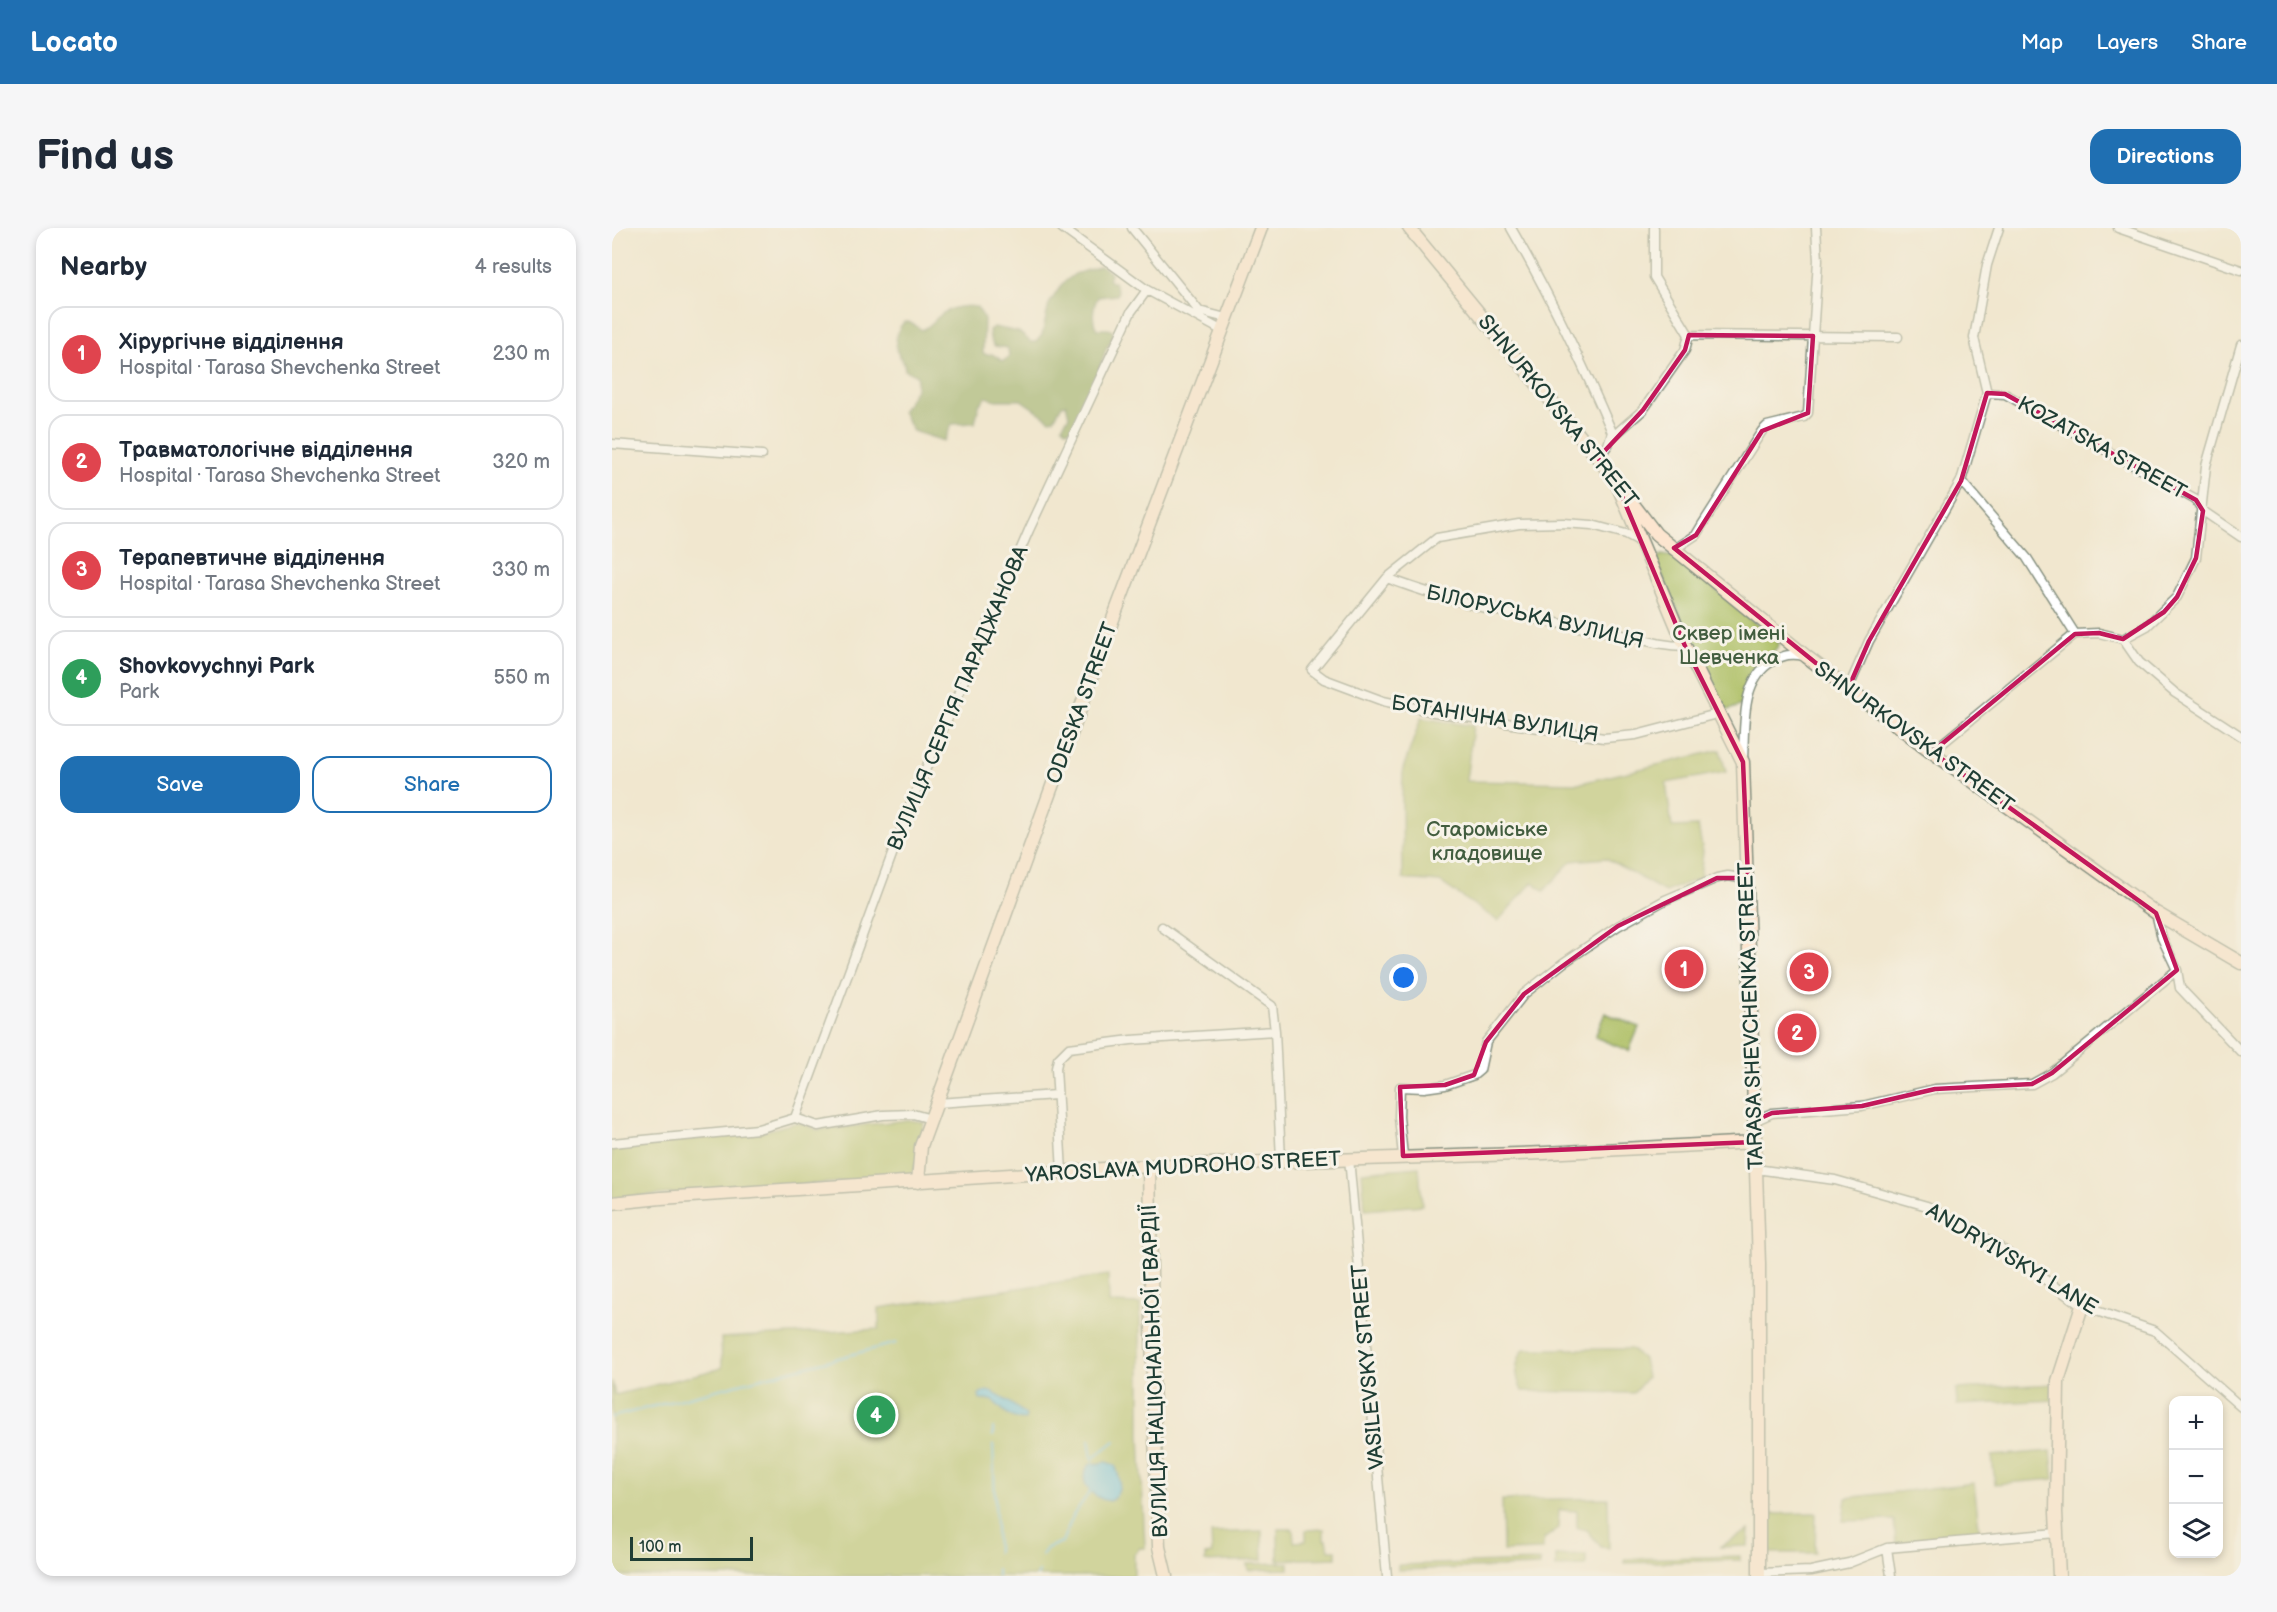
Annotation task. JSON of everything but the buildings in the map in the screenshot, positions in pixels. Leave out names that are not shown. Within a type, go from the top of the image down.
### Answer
[{"type":"street","points":[[1062,228],[1148,290],[1223,324]]},
{"type":"street","points":[[1132,228],[1199,311],[1223,324]]},
{"type":"street","name":"ODESKA STREET","points":[[918,1182],[921,1146],[1113,619],[1261,228]]},
{"type":"street","name":"SHNURKOVSKA STREET","points":[[1409,228],[1598,458],[1656,534],[1807,657],[1932,752],[2156,913],[2241,963]]},
{"type":"street","points":[[1510,228],[1537,273],[1580,358],[1612,432],[1611,438]]},
{"type":"street","points":[[1598,458],[1611,438],[1643,410],[1685,350],[1689,335],[1654,277],[1654,228]]},
{"type":"street","points":[[1678,552],[1678,547],[1696,535],[1762,431],[1767,426],[1804,417],[1808,413],[1818,260],[1816,228]]},
{"type":"street","points":[[1848,689],[1869,641],[1961,481],[1987,393],[1974,338],[1983,284],[1999,228]]},
{"type":"street","points":[[2118,228],[2241,270]]},
{"type":"street","name":"ВУЛИЦЯ СЕРГІЯ ПАРАДЖАНОВА","points":[[795,1118],[911,803],[1034,521],[1131,312],[1148,290]]},
{"type":"street","points":[[1689,335],[1898,337]]},
{"type":"street","points":[[2123,639],[2148,626],[2177,597],[2196,558],[2203,511],[2206,466],[2241,345]]},
{"type":"street","name":"KOZATSKA STREET","points":[[1987,393],[2005,394],[2196,500],[2203,511],[2241,537]]},
{"type":"street","points":[[612,444],[762,455]]},
{"type":"street","points":[[1961,481],[2027,558],[2075,634]]},
{"type":"street","name":"TARASA SHEVCHENKA STREET","points":[[1617,484],[1685,646],[1743,762],[1759,1264],[1759,1574]]},
{"type":"street","points":[[1387,578],[1437,538],[1519,524],[1592,525],[1626,534],[1643,543]]},
{"type":"street","name":"БІЛОРУСЬКА ВУЛИЦЯ","points":[[1387,578],[1420,591],[1551,622],[1629,636],[1658,645],[1685,646]]},
{"type":"street","name":"БОТАНІЧНА ВУЛИЦЯ","points":[[1387,578],[1312,670],[1324,679],[1383,701],[1434,712],[1604,738],[1635,735],[1717,714]]},
{"type":"street","points":[[1932,752],[2075,634],[2099,633],[2123,639],[2139,662],[2175,693],[2241,736]]},
{"type":"street","points":[[1743,762],[1749,691],[1756,676],[1767,664],[1781,656],[1793,654],[1807,657]]},
{"type":"street","points":[[1403,1156],[1399,1117],[1400,1087],[1424,1088],[1445,1085],[1474,1075],[1480,1070],[1486,1042],[1524,994],[1618,926],[1665,900],[1717,878],[1728,876],[1748,879]]},
{"type":"street","points":[[2156,913],[2162,938],[2177,970],[2180,988],[2241,1052]]},
{"type":"street","points":[[1162,927],[1272,1006],[1281,1160]]},
{"type":"street","points":[[1754,1121],[1772,1113],[1862,1106],[1935,1089],[2032,1084],[2052,1073],[2177,970]]},
{"type":"street","points":[[1062,1172],[1056,1095],[1058,1059],[1069,1048],[1131,1040],[1275,1031]]},
{"type":"street","points":[[937,1103],[1056,1095]]},
{"type":"street","points":[[612,1143],[758,1130],[795,1118],[818,1126],[883,1115],[913,1114],[931,1119]]},
{"type":"street","name":"YAROSLAVA MUDROHO STREET","points":[[612,1203],[671,1197],[1149,1166],[1545,1153],[1755,1142]]},
{"type":"street","name":"VASILEVSKY STREET","points":[[1349,1158],[1387,1576]]},
{"type":"street","name":"ВУЛИЦЯ НАЦІОНАЛЬНОЇ ГВАРДІЇ","points":[[1149,1166],[1158,1526],[1159,1547],[1166,1576]]},
{"type":"street","name":"ANDRYIVSKYI LANE","points":[[1756,1169],[1835,1180],[1927,1206],[1991,1241],[2082,1306],[2155,1331],[2241,1407]]},
{"type":"street","points":[[2059,1576],[2055,1512],[2058,1381],[2082,1306]]},
{"type":"street","points":[[1759,1574],[1811,1571],[1849,1563],[1887,1548],[2057,1533]]},
{"type":"street","points":[[1887,1548],[1891,1576]]},
{"type":"highlighted area","points":[[1689,335],[1813,336],[1808,413],[1762,431],[1696,535],[1674,548],[1848,689],[1869,641],[1961,481],[1987,393],[2005,394],[2196,500],[2203,511],[2196,558],[2177,597],[2164,612],[2123,639],[2099,633],[2075,634],[1932,752],[2156,913],[2177,970],[2052,1073],[2032,1084],[1935,1089],[1862,1106],[1772,1113],[1754,1121],[1755,1142],[1403,1156],[1400,1087],[1445,1085],[1474,1075],[1486,1042],[1524,994],[1618,926],[1717,878],[1748,878],[1743,762],[1685,646],[1617,484],[1598,458],[1643,410],[1685,350]]},
{"type":"green space","points":[[1101,266],[1111,273],[1108,279],[1114,282],[1118,292],[1117,295],[1098,297],[1093,317],[1097,329],[1113,331],[1113,337],[1073,428],[1066,430],[1062,426],[1069,416],[1066,404],[1062,405],[1054,419],[1050,420],[1021,400],[996,400],[986,397],[979,405],[975,423],[952,424],[944,441],[913,431],[902,412],[916,389],[917,376],[905,370],[896,343],[897,332],[904,322],[909,322],[922,330],[941,314],[951,309],[966,306],[977,307],[984,318],[983,353],[992,354],[1003,361],[1009,357],[1008,348],[994,346],[989,330],[994,327],[1019,332],[1031,342],[1036,342],[1042,335],[1049,304],[1062,284],[1075,274]]},
{"type":"green space","name":"Сквер імені Шевченка","points":[[1662,555],[1677,557],[1779,643],[1778,648],[1750,674],[1743,705],[1722,712],[1656,561]]},
{"type":"green space","name":"Староміське кладовище","points":[[1421,718],[1473,726],[1466,781],[1581,783],[1720,750],[1726,772],[1666,783],[1672,827],[1698,826],[1703,852],[1700,878],[1665,892],[1606,858],[1571,861],[1544,891],[1533,882],[1498,921],[1440,882],[1403,879],[1403,769]]},
{"type":"green space","points":[[1605,1013],[1639,1027],[1629,1051],[1595,1037]]},
{"type":"green space","points":[[908,1120],[924,1122],[918,1159],[911,1175],[901,1178],[612,1198],[612,1147],[758,1133],[794,1123],[801,1123],[818,1130]]},
{"type":"green space","points":[[1419,1167],[1422,1205],[1365,1210],[1362,1172]]},
{"type":"green space","points":[[1108,1275],[1109,1303],[1140,1304],[1140,1435],[1145,1548],[1140,1548],[1134,1554],[1134,1576],[612,1576],[612,1381],[615,1395],[722,1368],[721,1338],[879,1329],[879,1308]]},
{"type":"green space","points":[[1524,1349],[1631,1349],[1643,1359],[1647,1377],[1634,1393],[1522,1391],[1517,1369],[1518,1359]]},
{"type":"green space","points":[[2055,1384],[2056,1400],[1957,1405],[1956,1389]]},
{"type":"green space","points":[[2051,1451],[2054,1479],[1995,1484],[1992,1456]]},
{"type":"green space","points":[[1974,1483],[1980,1536],[1896,1544],[1894,1520],[1843,1521],[1846,1498]]},
{"type":"green space","points":[[1608,1498],[1609,1548],[1601,1547],[1587,1530],[1577,1528],[1577,1511],[1559,1510],[1558,1528],[1544,1539],[1542,1550],[1503,1551],[1502,1500]]},
{"type":"green space","points":[[1816,1513],[1815,1553],[1769,1553],[1766,1514]]},
{"type":"green space","points":[[1278,1529],[1293,1529],[1294,1542],[1306,1541],[1306,1530],[1324,1529],[1324,1540],[1327,1540],[1329,1550],[1336,1550],[1336,1558],[1278,1560]]},
{"type":"green space","points":[[1749,1530],[1748,1546],[1719,1547]]},
{"type":"green space","points":[[1262,1531],[1263,1560],[1205,1562],[1205,1555],[1212,1554],[1211,1533]]},
{"type":"green space","points":[[1586,1555],[1586,1566],[1556,1567],[1556,1556]]},
{"type":"green space","points":[[1740,1556],[1740,1560],[1625,1563],[1625,1559]]},
{"type":"green space","points":[[1540,1561],[1540,1566],[1398,1570],[1398,1565]]},
{"type":"green space","points":[[1289,1563],[1289,1569],[1248,1570],[1247,1564]]},
{"type":"water","points":[[987,1391],[1001,1397],[1026,1415],[1025,1420],[1011,1416],[992,1400],[980,1400],[979,1394]]},
{"type":"water","points":[[1106,1462],[1115,1465],[1119,1480],[1117,1494],[1110,1501],[1092,1493],[1084,1478],[1089,1465]]},
{"type":"waterway","points":[[612,1417],[896,1343]]},
{"type":"waterway","points":[[993,1428],[993,1436]]},
{"type":"waterway","points":[[1089,1440],[1093,1464]]},
{"type":"waterway","points":[[1092,1459],[1115,1441]]},
{"type":"waterway","points":[[993,1444],[997,1552]]},
{"type":"waterway","points":[[1042,1555],[1047,1548],[1062,1542],[1074,1514],[1091,1490]]},
{"type":"waterway","points":[[997,1569],[997,1576]]},
{"type":"waterway","points":[[1037,1576],[1039,1572]]},
{"type":"place","name":"Хірургічне відділення","points":[[1684,969]]},
{"type":"place","name":"Терапевтичне відділення","points":[[1809,972]]},
{"type":"place","name":"Травматологічне відділення","points":[[1797,1033]]},
{"type":"place","name":"Shovkovychnyi Park","points":[[876,1415]]}]
